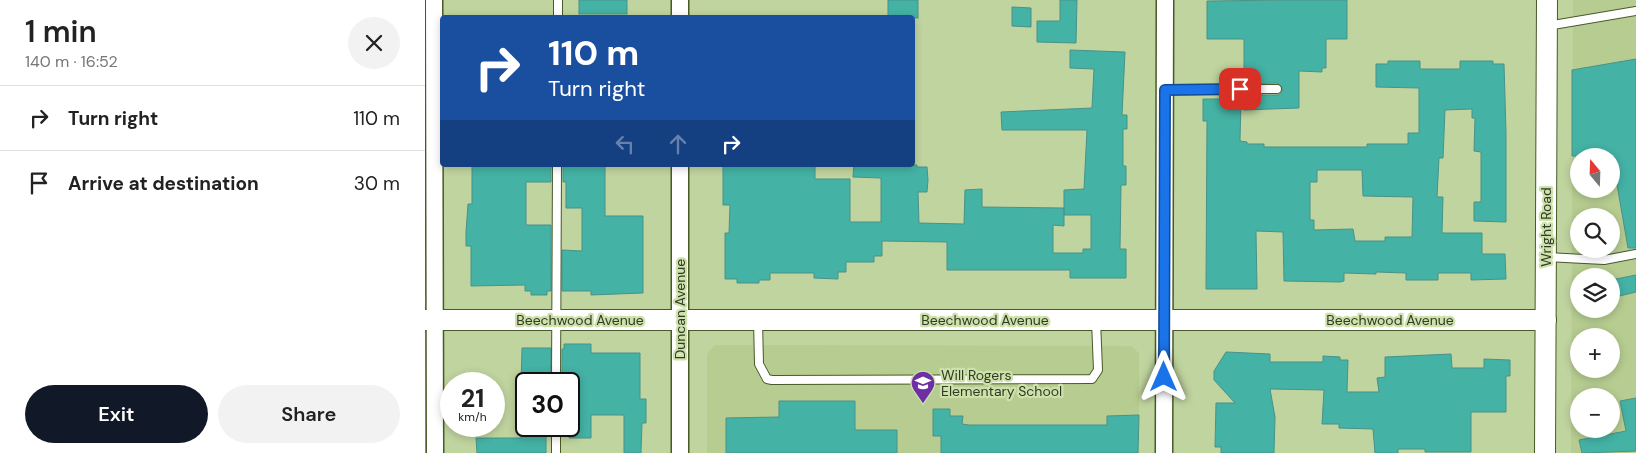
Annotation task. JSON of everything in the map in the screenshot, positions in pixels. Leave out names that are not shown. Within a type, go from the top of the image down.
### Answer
[{"type":"street","points":[[435,0],[430,320],[435,453]]},
{"type":"street","points":[[680,0],[680,15]]},
{"type":"street","points":[[1164,453],[1165,0]]},
{"type":"street","name":"Wright Road","points":[[1545,453],[1547,0]]},
{"type":"street","name":"Duncan Avenue","points":[[680,167],[680,453]]},
{"type":"street","name":"Beechwood Avenue","points":[[430,320],[1546,320]]},
{"type":"lane","points":[[558,0],[558,15]]},
{"type":"lane","points":[[1547,26],[1636,11]]},
{"type":"lane","points":[[1165,90],[1277,89]]},
{"type":"lane","points":[[556,372],[557,167]]},
{"type":"lane","points":[[1546,257],[1604,260],[1636,254]]},
{"type":"lane","points":[[758,320],[759,364],[767,379],[773,380],[1092,379],[1098,370],[1096,320]]},
{"type":"lane","points":[[556,437],[556,453]]},
{"type":"shaded area","points":[[1573,0],[1636,0],[1636,453],[1571,453],[1571,438],[1620,438],[1620,388],[1571,388],[1571,378],[1620,378],[1620,328],[1572,328],[1572,318],[1620,318],[1620,268],[1572,268],[1572,258],[1620,258],[1620,208],[1572,208],[1572,198],[1620,198],[1620,148],[1572,148]]},
{"type":"shaded area","name":"Will Rogers Elementary School","points":[[715,345],[1131,346],[1139,353],[1139,453],[707,453],[707,354]]},
{"type":"building","points":[[579,0],[627,0],[627,14],[579,14]]},
{"type":"building","points":[[888,0],[918,0],[918,18],[915,18],[915,15],[888,15]]},
{"type":"building","points":[[1060,0],[1077,0],[1076,43],[1037,42],[1037,21],[1060,21]]},
{"type":"building","points":[[1347,0],[1347,39],[1326,39],[1326,68],[1322,68],[1322,72],[1299,71],[1299,108],[1244,110],[1244,95],[1278,95],[1282,92],[1282,87],[1277,83],[1244,84],[1244,39],[1207,39],[1207,1]]},
{"type":"building","points":[[1012,7],[1031,8],[1031,27],[1012,26]]},
{"type":"building","points":[[1070,50],[1125,52],[1122,115],[1127,115],[1127,129],[1123,129],[1123,166],[1126,166],[1126,185],[1121,185],[1120,249],[1126,249],[1126,278],[1070,278],[1070,270],[947,270],[947,242],[882,241],[882,256],[874,256],[874,262],[846,262],[846,272],[838,272],[838,279],[814,278],[814,273],[770,273],[770,280],[759,280],[759,283],[737,283],[737,279],[725,279],[725,233],[729,233],[730,205],[723,205],[723,167],[815,167],[815,179],[850,179],[850,222],[881,222],[881,178],[853,177],[854,167],[915,167],[917,165],[917,167],[927,167],[927,192],[918,192],[919,223],[964,224],[965,190],[982,189],[982,207],[1064,208],[1064,190],[1084,189],[1087,130],[1002,130],[1001,112],[1092,108],[1094,69],[1070,68]],"holes":[[[1064,215],[1091,215],[1091,249],[1083,249],[1083,253],[1053,253],[1053,225],[1064,226]]]},
{"type":"building","points":[[1636,59],[1636,248],[1628,248],[1619,198],[1620,148],[1572,148],[1572,70]]},
{"type":"building","points":[[1388,61],[1420,61],[1420,69],[1460,69],[1460,61],[1493,61],[1493,64],[1504,64],[1506,222],[1474,221],[1474,202],[1481,202],[1481,152],[1474,151],[1475,118],[1472,118],[1472,109],[1445,110],[1443,158],[1439,158],[1437,197],[1443,197],[1442,233],[1482,233],[1482,254],[1505,254],[1506,279],[1471,280],[1471,273],[1438,273],[1438,280],[1406,280],[1406,273],[1376,272],[1376,274],[1344,273],[1344,281],[1340,282],[1284,281],[1283,232],[1256,231],[1257,289],[1206,289],[1207,121],[1203,121],[1203,99],[1241,99],[1240,141],[1247,142],[1247,144],[1264,144],[1264,147],[1367,147],[1367,144],[1408,144],[1408,133],[1419,133],[1419,88],[1376,87],[1376,64],[1388,64]],"holes":[[[1317,170],[1362,170],[1363,196],[1413,197],[1412,237],[1385,237],[1385,241],[1355,241],[1353,229],[1314,230],[1314,220],[1310,220],[1310,182],[1317,182]]]},
{"type":"building","points":[[472,167],[551,167],[551,182],[526,182],[526,225],[551,225],[551,291],[547,291],[547,295],[531,295],[531,291],[525,291],[525,285],[471,286],[471,246],[466,246],[466,232],[468,204],[472,204]]},
{"type":"building","points":[[563,167],[605,167],[605,216],[643,216],[643,293],[591,295],[591,291],[562,291],[562,250],[582,251],[582,208],[566,208],[566,182],[563,182]]},
{"type":"building","points":[[1636,275],[1636,292],[1620,296],[1620,278]]},
{"type":"building","points":[[564,344],[591,344],[591,353],[640,353],[640,399],[646,399],[646,423],[642,423],[641,453],[624,453],[624,415],[591,415],[591,438],[569,438],[580,437],[580,372],[562,372],[562,349],[564,349]]},
{"type":"building","points":[[522,348],[551,348],[550,372],[521,372]]},
{"type":"building","points":[[1226,352],[1270,354],[1270,362],[1323,362],[1323,356],[1340,357],[1340,360],[1348,360],[1347,392],[1379,392],[1377,378],[1385,377],[1385,357],[1451,354],[1452,368],[1484,368],[1484,359],[1510,360],[1510,376],[1506,376],[1506,412],[1471,412],[1471,452],[1425,452],[1425,449],[1398,449],[1398,453],[1375,453],[1373,429],[1339,428],[1339,424],[1322,424],[1324,390],[1270,389],[1275,417],[1274,453],[1221,453],[1221,447],[1215,447],[1216,403],[1235,403],[1214,380],[1214,371]]},
{"type":"building","points":[[1636,398],[1636,451],[1582,453],[1579,440],[1620,438],[1620,432],[1626,431],[1620,401]]},
{"type":"building","points":[[779,401],[855,401],[855,430],[897,430],[897,453],[726,453],[726,418],[779,417]]},
{"type":"building","points":[[933,409],[950,409],[950,416],[963,416],[962,424],[969,425],[1107,425],[1107,416],[1139,415],[1138,453],[941,453],[941,436],[933,436]]},
{"type":"building","points":[[546,437],[546,453],[477,453],[476,438]]},
{"type":"place","name":"Will Rogers Elementary School","points":[[923,404]]},
{"type":"route","points":[[1164,377],[1165,90],[1240,89]]}]
